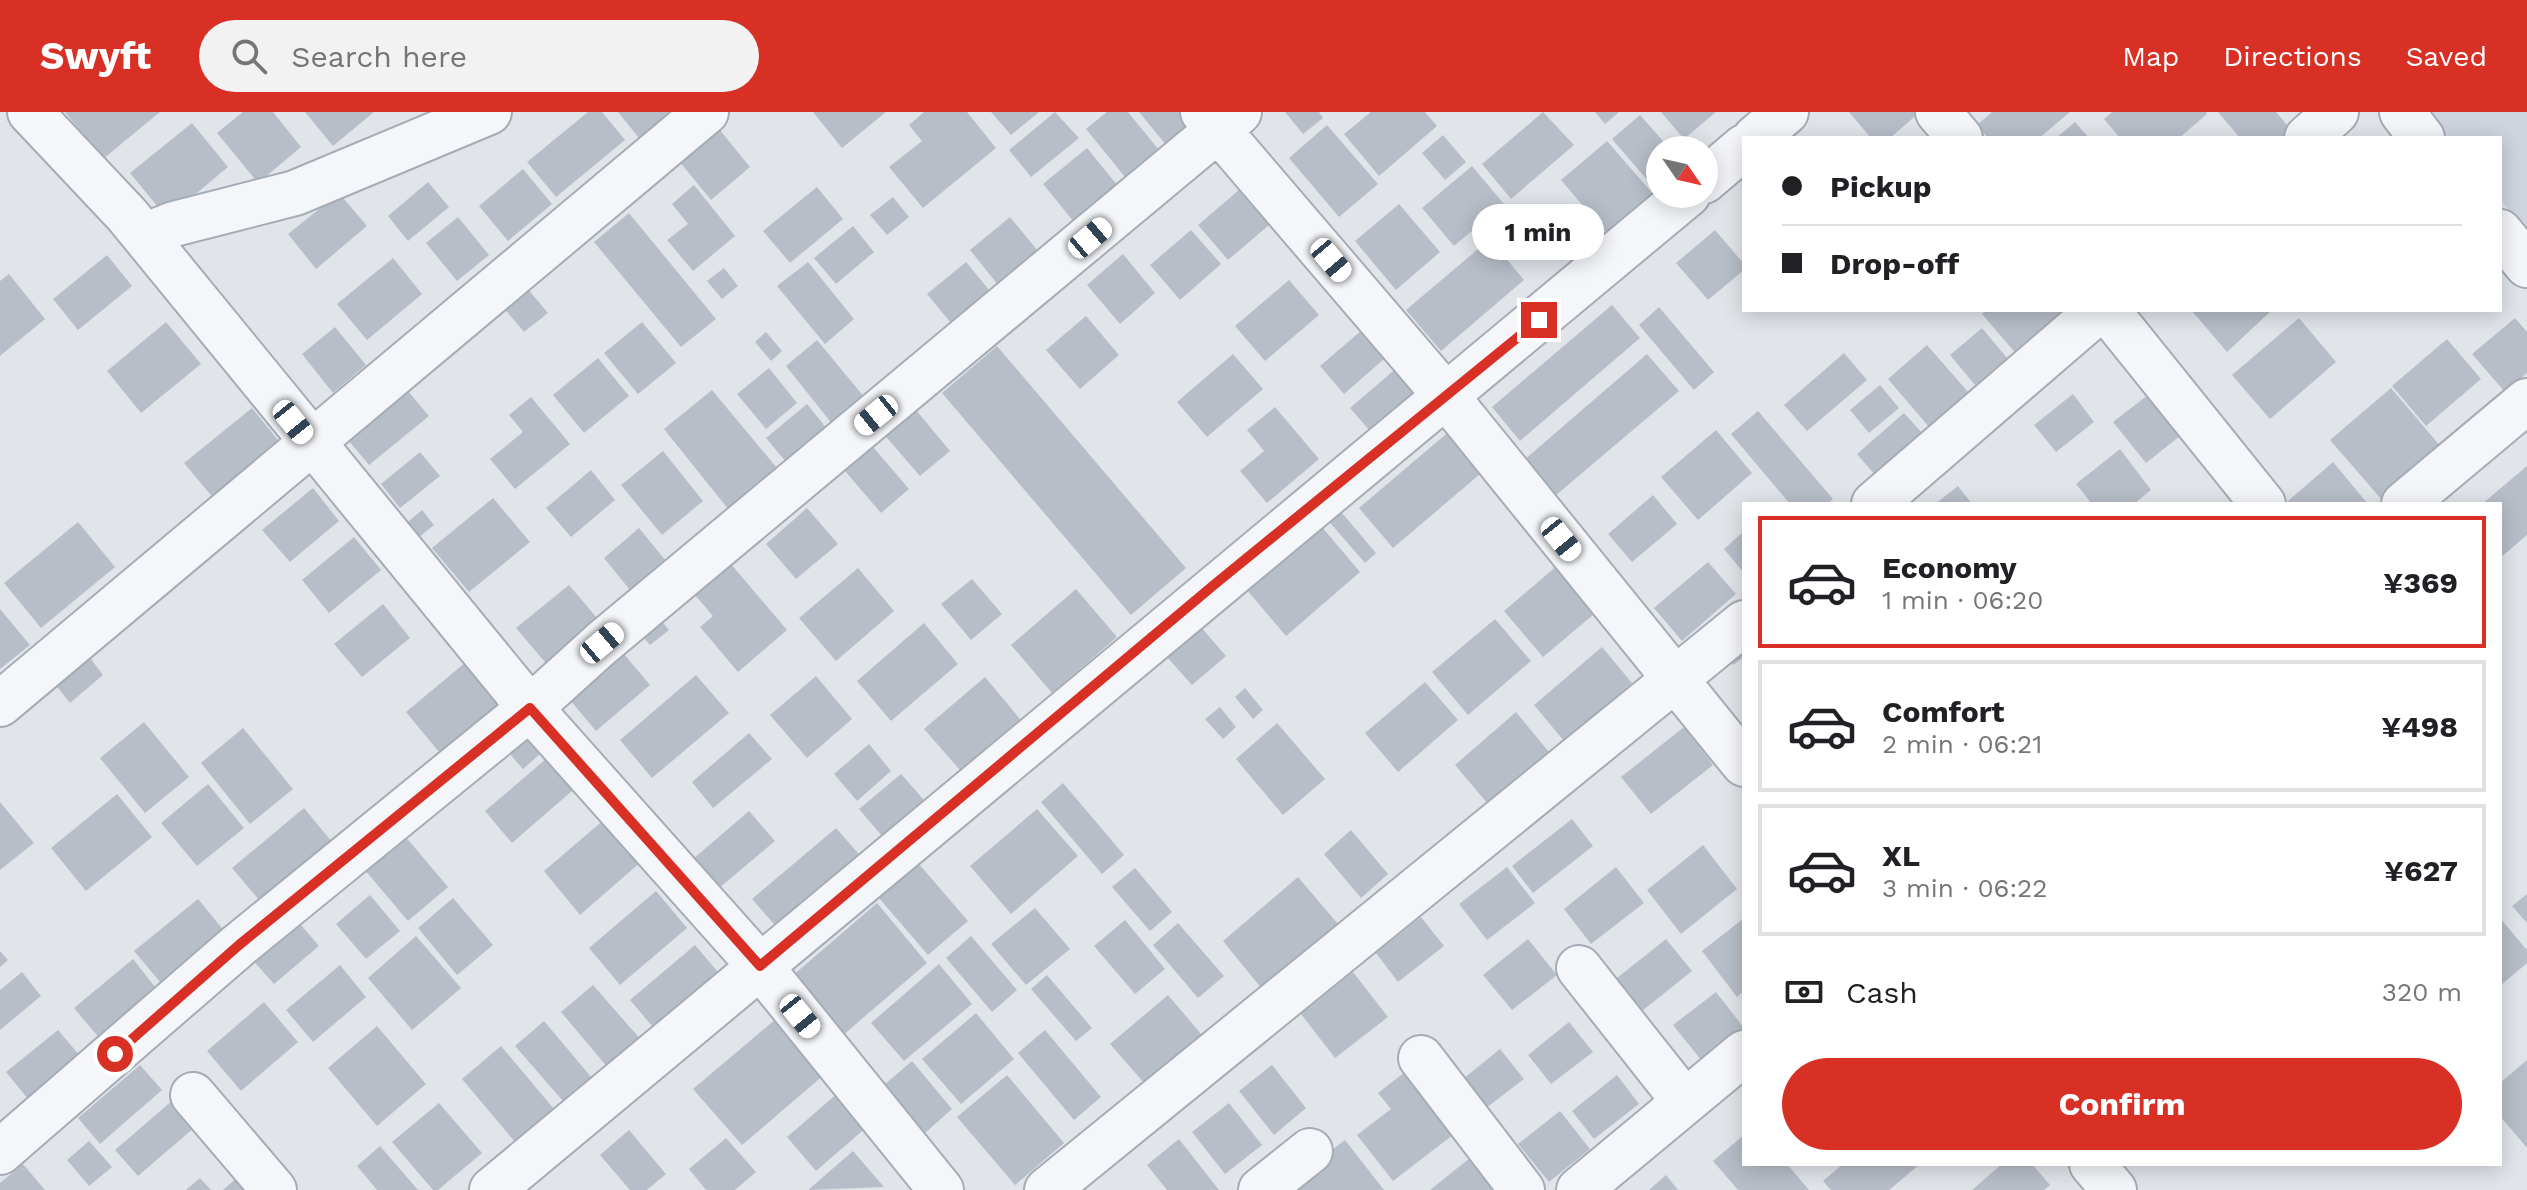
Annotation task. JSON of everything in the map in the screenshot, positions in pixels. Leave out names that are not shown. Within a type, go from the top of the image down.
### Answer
[{"type":"street","points":[[30,112],[144,236],[530,708],[760,966],[941,1190]]},
{"type":"street","points":[[144,236],[174,224],[295,193],[489,112]]},
{"type":"street","points":[[0,704],[706,112]]},
{"type":"street","points":[[1757,136],[1786,112]]},
{"type":"street","points":[[1938,112],[1958,136]]},
{"type":"street","points":[[2309,136],[2336,112]]},
{"type":"street","points":[[2402,112],[2420,136]]},
{"type":"street","points":[[0,1152],[239,945],[530,708],[602,643],[983,329],[1220,118],[1742,762]]},
{"type":"street","points":[[1718,169],[1742,149]]},
{"type":"street","points":[[492,1190],[1215,584],[1671,208]]},
{"type":"street","points":[[2502,234],[2527,265]]},
{"type":"street","points":[[1876,502],[2097,312]]},
{"type":"street","points":[[2109,312],[2261,502]]},
{"type":"street","points":[[2406,502],[2527,401]]},
{"type":"street","points":[[1047,1190],[1439,868],[1675,682],[1742,625]]},
{"type":"street","points":[[1579,968],[1685,1102]]},
{"type":"street","points":[[1579,1190],[1742,1055]]},
{"type":"street","points":[[1421,1058],[1522,1190]]},
{"type":"street","points":[[193,1095],[274,1190]]},
{"type":"street","points":[[1261,1190],[1310,1151]]},
{"type":"street","points":[[2094,1166],[2114,1190]]},
{"type":"shaded area","points":[[2428,112],[2527,112],[2527,231],[2502,201],[2502,136],[2447,136]]},
{"type":"building","points":[[65,112],[160,112],[103,159]]},
{"type":"building","points":[[243,112],[273,112],[301,147],[258,183],[217,133]]},
{"type":"building","points":[[305,112],[374,112],[333,146]]},
{"type":"building","points":[[588,112],[602,112],[625,140],[556,197],[527,162]]},
{"type":"building","points":[[618,112],[672,112],[639,138]]},
{"type":"building","points":[[813,112],[886,112],[842,148]]},
{"type":"building","points":[[924,112],[967,112],[996,148],[923,208],[889,167],[922,141],[909,125]]},
{"type":"building","points":[[991,112],[1039,112],[1011,135]]},
{"type":"building","points":[[1055,112],[1079,138],[1031,177],[1009,150]]},
{"type":"building","points":[[1107,112],[1128,112],[1168,161],[1134,188],[1086,129]]},
{"type":"building","points":[[1139,112],[1190,112],[1201,126],[1171,151]]},
{"type":"building","points":[[1285,112],[1319,112],[1323,118],[1303,134]]},
{"type":"building","points":[[1371,112],[1425,112],[1437,126],[1379,176],[1344,134]]},
{"type":"building","points":[[1543,112],[1574,145],[1511,199],[1482,164]]},
{"type":"building","points":[[1595,112],[1619,112],[1605,124]]},
{"type":"building","points":[[1661,112],[1716,112],[1688,136],[1681,136]]},
{"type":"building","points":[[1849,112],[1920,112],[1892,136],[1869,136]]},
{"type":"building","points":[[1992,112],[2070,112],[2041,136],[1986,136],[1977,125]]},
{"type":"building","points":[[2112,112],[2207,114],[2181,136],[2118,136],[2104,119]]},
{"type":"building","points":[[2218,112],[2276,112],[2294,133],[2290,136],[2238,136]]},
{"type":"building","points":[[1640,115],[1659,136],[1646,136],[1646,178],[1612,139]]},
{"type":"building","points":[[2075,122],[2087,136],[2058,136]]},
{"type":"building","points":[[192,123],[228,167],[167,218],[130,173]]},
{"type":"building","points":[[1327,125],[1378,184],[1339,217],[1289,158]]},
{"type":"building","points":[[719,129],[750,167],[711,200],[679,161]]},
{"type":"building","points":[[1443,135],[1466,162],[1445,180],[1422,153]]},
{"type":"building","points":[[1607,141],[1646,186],[1646,202],[1607,234],[1561,180]]},
{"type":"building","points":[[1087,148],[1118,186],[1074,222],[1043,184]]},
{"type":"building","points":[[1472,166],[1504,204],[1454,246],[1422,208]]},
{"type":"building","points":[[523,169],[552,204],[508,241],[479,206]]},
{"type":"building","points":[[428,182],[449,207],[408,241],[388,216]]},
{"type":"building","points":[[1246,184],[1276,219],[1228,260],[1198,225]]},
{"type":"building","points":[[694,185],[735,236],[693,271],[667,240],[688,224],[672,204]]},
{"type":"building","points":[[817,187],[843,219],[790,263],[763,231]]},
{"type":"building","points":[[339,193],[367,226],[316,269],[288,234]]},
{"type":"building","points":[[893,197],[909,217],[887,235],[870,215]]},
{"type":"building","points":[[1399,204],[1440,252],[1396,290],[1355,241]]},
{"type":"building","points":[[629,213],[716,319],[681,347],[594,242]]},
{"type":"building","points":[[458,217],[489,255],[457,281],[426,243]]},
{"type":"building","points":[[1010,217],[1043,257],[1003,291],[970,250]]},
{"type":"building","points":[[853,226],[874,252],[836,284],[814,258]]},
{"type":"building","points":[[1191,230],[1221,264],[1180,300],[1150,265]]},
{"type":"building","points":[[1715,230],[1742,262],[1742,272],[1708,300],[1676,263]]},
{"type":"building","points":[[1490,239],[1524,280],[1441,351],[1406,310]]},
{"type":"building","points":[[1123,254],[1155,293],[1120,324],[1087,285]]},
{"type":"building","points":[[107,255],[132,286],[78,330],[53,299]]},
{"type":"building","points":[[393,258],[422,294],[367,340],[337,304]]},
{"type":"building","points":[[808,262],[854,319],[825,344],[777,286]]},
{"type":"building","points":[[966,262],[999,302],[960,334],[927,294]]},
{"type":"building","points":[[724,268],[738,286],[722,299],[707,281]]},
{"type":"building","points":[[9,274],[45,319],[0,356],[0,281]]},
{"type":"building","points":[[1289,280],[1319,315],[1265,361],[1235,326]]},
{"type":"building","points":[[527,288],[548,313],[524,332],[503,307]]},
{"type":"building","points":[[1612,305],[1640,338],[1520,441],[1492,407]]},
{"type":"building","points":[[1659,307],[1714,372],[1694,390],[1639,325]]},
{"type":"building","points":[[1984,312],[2070,312],[2018,356],[1982,314]]},
{"type":"building","points":[[2193,312],[2270,312],[2227,352]]},
{"type":"building","points":[[1086,316],[1119,355],[1080,389],[1046,350]]},
{"type":"building","points":[[2299,318],[2336,362],[2270,419],[2232,375]]},
{"type":"building","points":[[2515,318],[2527,332],[2527,373],[2505,392],[2472,354]]},
{"type":"building","points":[[166,322],[201,364],[141,413],[107,371]]},
{"type":"building","points":[[642,322],[676,363],[638,394],[604,353]]},
{"type":"building","points":[[1369,324],[1392,352],[1344,394],[1320,366]]},
{"type":"building","points":[[335,327],[366,365],[333,393],[302,354]]},
{"type":"building","points":[[1982,328],[2007,358],[1975,385],[1950,355]]},
{"type":"building","points":[[766,332],[782,351],[771,361],[755,342]]},
{"type":"building","points":[[2447,339],[2481,379],[2426,426],[2392,386]]},
{"type":"building","points":[[817,340],[865,398],[833,425],[786,366]]},
{"type":"building","points":[[1927,345],[1969,393],[1929,427],[1888,379]]},
{"type":"building","points":[[997,346],[1186,568],[1131,615],[942,393]]},
{"type":"building","points":[[1844,353],[1867,380],[1807,431],[1784,405]]},
{"type":"building","points":[[1233,354],[1263,389],[1207,437],[1177,402]]},
{"type":"building","points":[[1647,354],[1679,391],[1555,496],[1524,460]]},
{"type":"building","points":[[598,358],[629,396],[584,433],[553,395]]},
{"type":"building","points":[[1399,366],[1419,389],[1370,431],[1350,408]]},
{"type":"building","points":[[769,368],[797,403],[766,429],[737,394]]},
{"type":"building","points":[[402,384],[429,416],[369,465],[343,434]]},
{"type":"building","points":[[1880,385],[1899,408],[1869,433],[1850,410]]},
{"type":"building","points":[[2391,388],[2442,448],[2382,500],[2330,440]]},
{"type":"building","points":[[712,390],[782,474],[733,515],[664,429]]},
{"type":"building","points":[[2153,391],[2185,432],[2146,463],[2113,422]]},
{"type":"building","points":[[2073,394],[2094,422],[2056,452],[2034,425]]},
{"type":"building","points":[[531,397],[570,444],[515,489],[490,459],[523,432],[509,415]]},
{"type":"building","points":[[807,404],[832,435],[792,469],[766,438]]},
{"type":"building","points":[[911,404],[950,451],[920,476],[881,431]]},
{"type":"building","points":[[1275,407],[1319,459],[1267,503],[1240,471],[1264,451],[1247,430]]},
{"type":"building","points":[[252,408],[282,445],[215,500],[184,463]]},
{"type":"building","points":[[1758,411],[1833,499],[1829,502],[1788,502],[1731,434]]},
{"type":"building","points":[[1904,413],[1923,434],[1875,475],[1857,454]]},
{"type":"building","points":[[1452,429],[1486,469],[1393,548],[1359,508]]},
{"type":"building","points":[[1716,430],[1752,473],[1698,520],[1661,477]]},
{"type":"building","points":[[867,440],[909,489],[881,513],[839,464]]},
{"type":"building","points":[[2120,449],[2151,490],[2136,502],[2090,502],[2076,484]]},
{"type":"building","points":[[663,451],[703,501],[662,535],[621,485]]},
{"type":"building","points":[[420,452],[440,476],[400,508],[381,484]]},
{"type":"building","points":[[2333,462],[2366,502],[2289,502]]},
{"type":"building","points":[[2527,466],[2527,535],[2502,556],[2502,502],[2484,502]]},
{"type":"building","points":[[591,470],[615,500],[571,537],[546,508]]},
{"type":"building","points":[[1958,486],[1970,502],[1938,502]]},
{"type":"building","points":[[313,488],[339,521],[290,562],[262,530]]},
{"type":"building","points":[[1653,495],[1677,524],[1632,562],[1608,534]]},
{"type":"building","points":[[493,498],[530,542],[469,592],[432,548]]},
{"type":"building","points":[[1337,507],[1376,553],[1365,563],[1325,517]]},
{"type":"building","points":[[807,508],[838,544],[796,579],[766,544]]},
{"type":"building","points":[[422,510],[434,525],[414,541],[403,526]]},
{"type":"building","points":[[78,522],[115,567],[41,628],[4,583]]},
{"type":"building","points":[[1322,527],[1360,572],[1286,636],[1247,590]]},
{"type":"building","points":[[639,528],[675,572],[639,601],[604,558]]},
{"type":"building","points":[[1742,533],[1742,571],[1724,549]]},
{"type":"building","points":[[354,537],[381,570],[329,613],[302,580]]},
{"type":"building","points":[[1566,558],[1606,604],[1543,657],[1504,611]]},
{"type":"building","points":[[1708,562],[1736,594],[1682,641],[1654,608]]},
{"type":"building","points":[[731,564],[787,630],[738,672],[700,627],[713,616],[695,595]]},
{"type":"building","points":[[858,568],[894,611],[836,661],[799,618]]},
{"type":"building","points":[[972,579],[1002,614],[971,640],[941,604]]},
{"type":"building","points":[[569,585],[603,625],[550,668],[516,628]]},
{"type":"building","points":[[1076,589],[1117,637],[1052,693],[1011,645]]},
{"type":"building","points":[[383,604],[410,638],[362,677],[334,644]]},
{"type":"building","points":[[0,609],[30,645],[0,669]]},
{"type":"building","points":[[654,612],[669,630],[650,645],[635,628]]},
{"type":"building","points":[[1495,619],[1531,661],[1468,715],[1432,672]]},
{"type":"building","points":[[924,623],[958,664],[891,721],[857,681]]},
{"type":"building","points":[[1200,626],[1226,656],[1192,685],[1166,656]]},
{"type":"building","points":[[1742,634],[1742,658],[1733,665],[1721,650]]},
{"type":"building","points":[[1602,647],[1632,683],[1564,741],[1534,705]]},
{"type":"building","points":[[84,650],[103,675],[70,703],[50,678]]},
{"type":"building","points":[[624,654],[650,685],[596,731],[570,700]]},
{"type":"building","points":[[466,662],[500,703],[439,752],[406,712]]},
{"type":"building","points":[[696,675],[729,713],[652,778],[620,740]]},
{"type":"building","points":[[816,676],[852,719],[807,758],[770,715]]},
{"type":"building","points":[[985,677],[1020,719],[960,770],[924,729]]},
{"type":"building","points":[[1425,682],[1458,720],[1398,772],[1365,733]]},
{"type":"building","points":[[1245,688],[1263,710],[1253,719],[1235,697]]},
{"type":"building","points":[[1220,707],[1236,727],[1223,739],[1205,719]]},
{"type":"building","points":[[1516,712],[1549,752],[1488,804],[1455,765]]},
{"type":"building","points":[[144,722],[189,777],[145,813],[100,758]]},
{"type":"building","points":[[1277,723],[1325,779],[1283,815],[1236,759]]},
{"type":"building","points":[[541,726],[555,741],[523,769],[509,753]]},
{"type":"building","points":[[1684,727],[1713,765],[1651,814],[1621,777]]},
{"type":"building","points":[[243,728],[293,789],[250,824],[201,763]]},
{"type":"building","points":[[749,733],[772,759],[713,808],[692,782]]},
{"type":"building","points":[[869,744],[891,771],[857,801],[834,774]]},
{"type":"building","points":[[553,753],[580,784],[512,843],[485,811]]},
{"type":"building","points":[[901,774],[924,800],[882,836],[859,809]]},
{"type":"building","points":[[1063,783],[1124,855],[1102,874],[1041,802]]},
{"type":"building","points":[[208,784],[244,828],[197,866],[161,823]]},
{"type":"building","points":[[117,794],[152,837],[86,891],[51,848]]},
{"type":"building","points":[[0,802],[34,843],[0,870]]},
{"type":"building","points":[[304,808],[337,848],[265,907],[232,868]]},
{"type":"building","points":[[1037,809],[1078,856],[1011,914],[970,866]]},
{"type":"building","points":[[749,811],[775,841],[718,889],[693,859]]},
{"type":"building","points":[[606,818],[642,861],[580,915],[544,871]]},
{"type":"building","points":[[1572,819],[1593,846],[1533,893],[1512,866]]},
{"type":"building","points":[[836,828],[864,860],[780,931],[752,899]]},
{"type":"building","points":[[1351,830],[1388,874],[1361,898],[1324,854]]},
{"type":"building","points":[[404,835],[448,887],[408,921],[364,869]]},
{"type":"building","points":[[1703,845],[1737,889],[1681,934],[1647,890]]},
{"type":"building","points":[[919,864],[968,921],[928,955],[879,898]]},
{"type":"building","points":[[1507,867],[1535,903],[1487,940],[1459,904]]},
{"type":"building","points":[[1616,867],[1644,903],[1591,944],[1564,909]]},
{"type":"building","points":[[1135,868],[1172,912],[1150,931],[1112,887]]},
{"type":"building","points":[[1298,877],[1338,924],[1262,989],[1223,941]]},
{"type":"building","points":[[656,891],[687,928],[620,985],[589,948]]},
{"type":"building","points":[[2527,894],[2527,923],[2512,906]]},
{"type":"building","points":[[370,895],[400,931],[366,959],[336,924]]},
{"type":"building","points":[[453,898],[493,945],[457,975],[418,928]]},
{"type":"building","points":[[198,899],[229,937],[166,989],[134,951]]},
{"type":"building","points":[[877,903],[927,963],[835,1042],[784,983]]},
{"type":"building","points":[[1035,908],[1070,949],[1026,985],[991,944]]},
{"type":"building","points":[[1421,917],[1444,946],[1398,982],[1376,953]]},
{"type":"building","points":[[295,918],[319,946],[274,984],[250,957]]},
{"type":"building","points":[[1125,920],[1165,969],[1135,994],[1094,946]]},
{"type":"building","points":[[1742,920],[1742,993],[1737,997],[1702,951]]},
{"type":"building","points":[[2502,920],[2527,950],[2527,963],[2502,984]]},
{"type":"building","points":[[1178,923],[1224,976],[1198,998],[1153,945]]},
{"type":"building","points":[[416,936],[461,988],[412,1030],[368,978]]},
{"type":"building","points":[[971,936],[1017,990],[992,1012],[946,958]]},
{"type":"building","points":[[1528,939],[1557,975],[1512,1010],[1483,975]]},
{"type":"building","points":[[1666,939],[1692,971],[1637,1015],[1612,982]]},
{"type":"building","points":[[695,945],[723,978],[658,1033],[630,1000]]},
{"type":"building","points":[[0,951],[8,960],[0,967]]},
{"type":"building","points":[[133,959],[159,992],[101,1040],[74,1008]]},
{"type":"building","points":[[939,964],[972,1004],[904,1061],[871,1023]]},
{"type":"building","points":[[340,965],[366,997],[313,1042],[286,1010]]},
{"type":"building","points":[[22,972],[41,996],[0,1030],[0,990]]},
{"type":"building","points":[[1353,972],[1388,1017],[1335,1058],[1301,1014]]},
{"type":"building","points":[[1047,975],[1092,1028],[1076,1041],[1031,989]]},
{"type":"building","points":[[593,985],[642,1041],[609,1069],[561,1012]]},
{"type":"building","points":[[1716,992],[1742,1030],[1702,1061],[1673,1025]]},
{"type":"building","points":[[1168,995],[1202,1035],[1145,1084],[1110,1044]]},
{"type":"building","points":[[264,1002],[298,1042],[241,1091],[207,1051]]},
{"type":"building","points":[[976,1013],[1014,1059],[961,1104],[922,1059]]},
{"type":"building","points":[[777,1018],[825,1074],[742,1145],[693,1089]]},
{"type":"building","points":[[544,1021],[597,1084],[569,1108],[515,1046]]},
{"type":"building","points":[[1569,1022],[1593,1052],[1551,1084],[1528,1055]]},
{"type":"building","points":[[377,1026],[426,1084],[377,1126],[328,1068]]},
{"type":"building","points":[[58,1030],[80,1056],[28,1099],[6,1072]]},
{"type":"building","points":[[1045,1030],[1101,1097],[1074,1120],[1018,1053]]},
{"type":"building","points":[[501,1046],[559,1115],[520,1148],[462,1079]]},
{"type":"building","points":[[1500,1049],[1524,1079],[1486,1108],[1463,1079]]},
{"type":"building","points":[[2527,1060],[2527,1148],[2502,1118],[2502,1081]]},
{"type":"building","points":[[912,1061],[952,1109],[925,1133],[884,1085]]},
{"type":"building","points":[[140,1065],[162,1090],[100,1144],[78,1118]]},
{"type":"building","points":[[1272,1065],[1306,1108],[1274,1135],[1239,1091]]},
{"type":"building","points":[[1405,1072],[1454,1134],[1393,1181],[1357,1135],[1391,1109],[1378,1093]]},
{"type":"building","points":[[1007,1075],[1064,1143],[1015,1185],[957,1117]]},
{"type":"building","points":[[1617,1075],[1639,1104],[1594,1139],[1572,1111]]},
{"type":"building","points":[[839,1092],[868,1126],[816,1171],[787,1137]]},
{"type":"building","points":[[173,1100],[195,1127],[138,1176],[115,1150]]},
{"type":"building","points":[[439,1103],[482,1153],[438,1190],[433,1190],[392,1142]]},
{"type":"building","points":[[1229,1103],[1262,1145],[1225,1174],[1192,1132]]},
{"type":"building","points":[[1560,1111],[1590,1149],[1549,1182],[1518,1144]]},
{"type":"building","points":[[629,1130],[666,1174],[647,1190],[630,1190],[600,1155]]},
{"type":"building","points":[[1742,1137],[1742,1166],[1789,1166],[1809,1190],[1738,1190],[1713,1161]]},
{"type":"building","points":[[726,1138],[756,1172],[735,1190],[706,1190],[689,1169]]},
{"type":"building","points":[[1179,1139],[1219,1190],[1167,1190],[1147,1165]]},
{"type":"building","points":[[1345,1140],[1384,1190],[1294,1190],[1289,1183]]},
{"type":"building","points":[[89,1141],[112,1167],[89,1186],[67,1160]]},
{"type":"building","points":[[380,1146],[418,1190],[377,1190],[357,1166]]},
{"type":"building","points":[[853,1151],[884,1187],[808,1190]]},
{"type":"building","points":[[1470,1158],[1495,1190],[1430,1190]]},
{"type":"building","points":[[23,1164],[45,1190],[0,1190],[0,1183]]},
{"type":"building","points":[[1841,1166],[1918,1166],[1889,1190],[1831,1190],[1823,1181]]},
{"type":"building","points":[[2000,1166],[2034,1166],[2050,1185],[2044,1190],[1972,1190]]},
{"type":"building","points":[[240,1175],[253,1190],[223,1190]]},
{"type":"building","points":[[1666,1175],[1678,1190],[1649,1190]]},
{"type":"building","points":[[200,1178],[211,1190],[186,1190]]},
{"type":"route","points":[[115,1054],[239,945],[530,708],[760,966],[980,785],[1215,584],[1539,320]]}]
